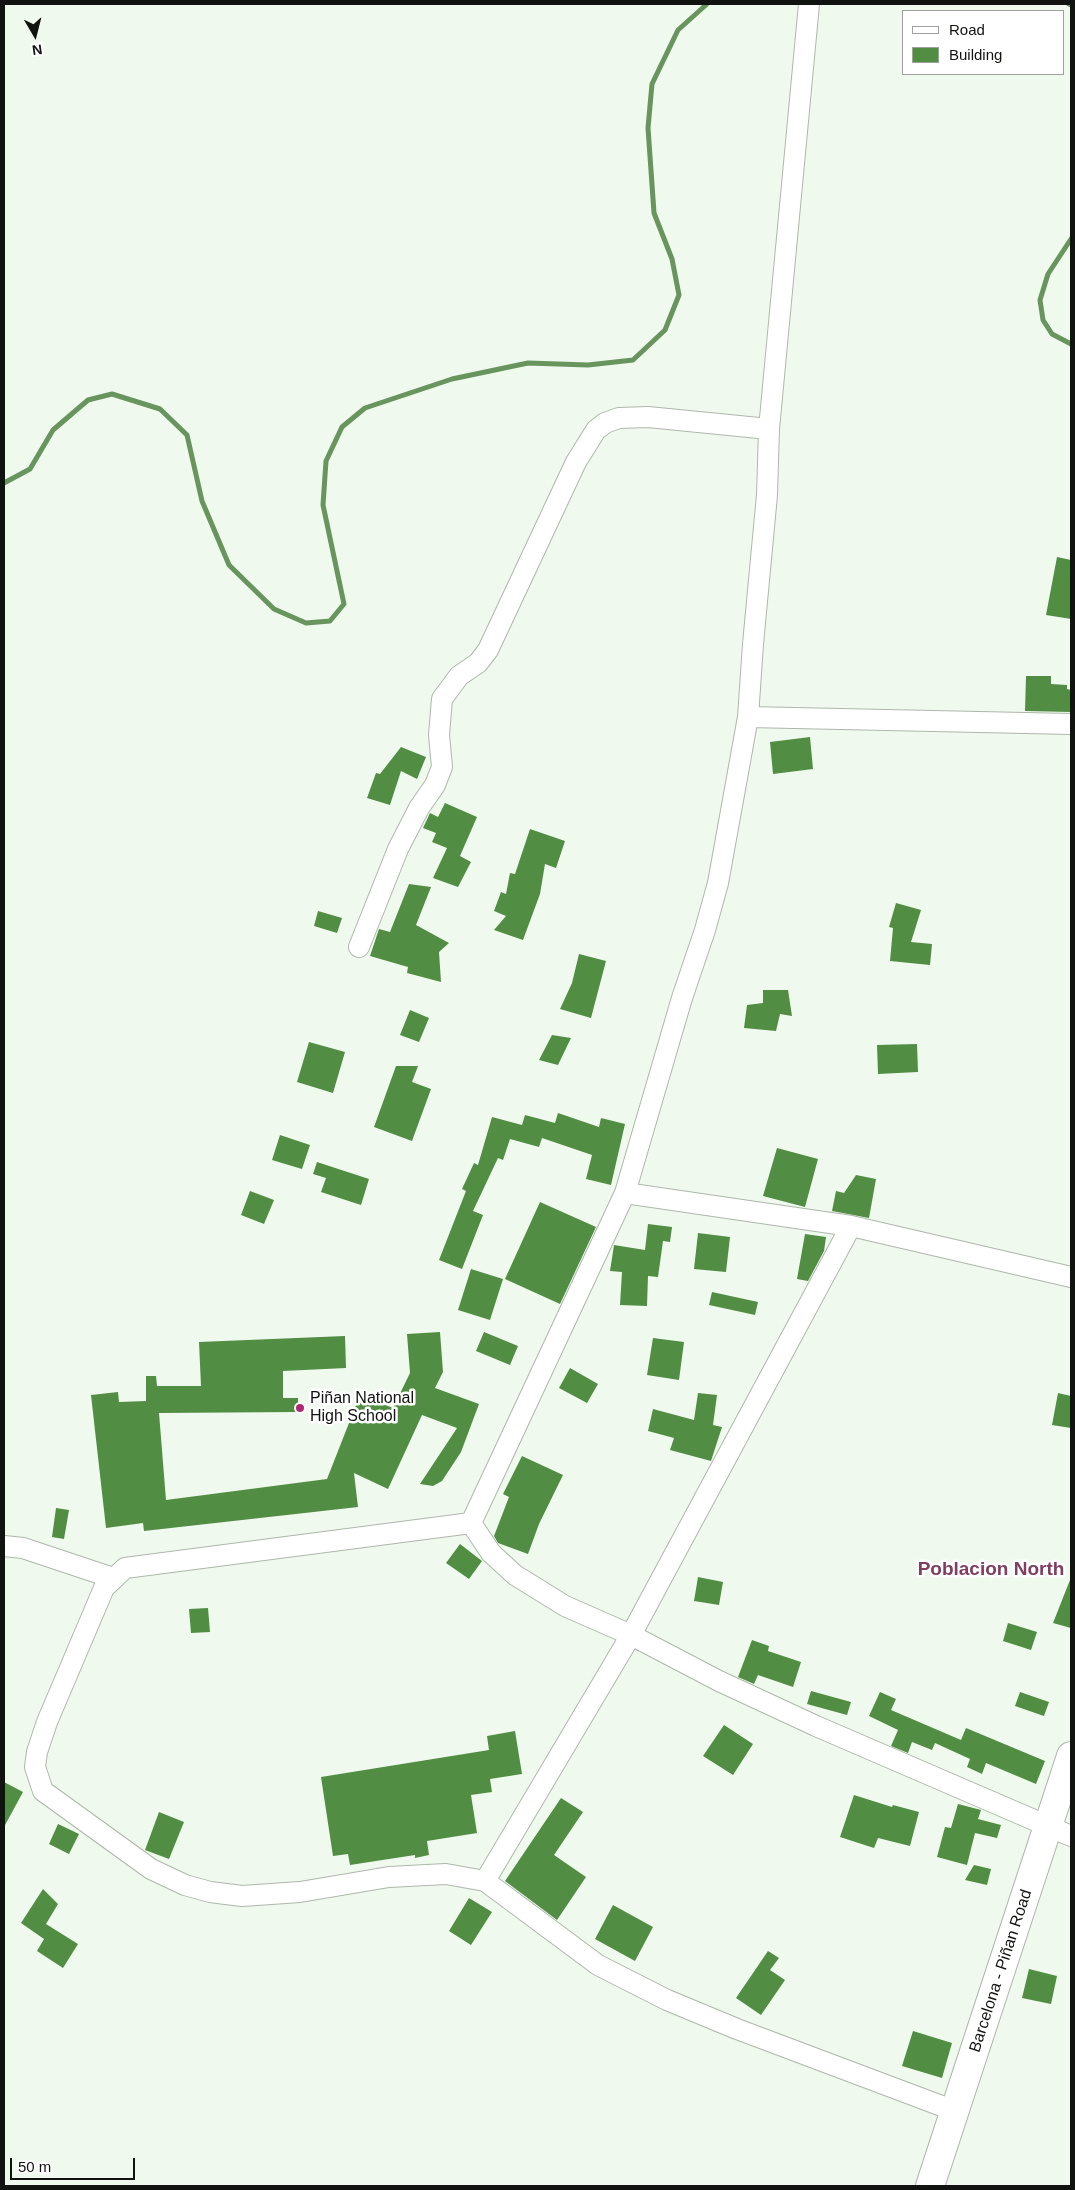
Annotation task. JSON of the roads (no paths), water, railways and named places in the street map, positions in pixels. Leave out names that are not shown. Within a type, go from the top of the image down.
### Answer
[{"type":"main road","name":"Barcelona - Piñan Road","points":[[930,2186],[955,2111],[1060,1831],[1071,1756]]},
{"type":"street","points":[[471,1523],[625,1193],[682,998],[706,930],[718,883],[748,717],[767,495],[769,429],[809,4]]},
{"type":"street","points":[[359,947],[398,849],[419,808],[436,785],[442,767],[439,735],[442,698],[459,676],[478,663],[488,650],[576,462],[596,430],[605,423],[619,418],[648,417],[769,429]]},
{"type":"street","points":[[748,717],[1071,724]]},
{"type":"street","points":[[625,1193],[851,1226],[1071,1277]]},
{"type":"street","points":[[485,1881],[631,1635],[851,1226]]},
{"type":"street","points":[[471,1523],[262,1552],[124,1568],[104,1588],[47,1722],[37,1752],[35,1767],[43,1791],[151,1869],[185,1885],[210,1892],[242,1896],[300,1892],[389,1877],[446,1874],[485,1881],[598,1965],[667,2000],[737,2029],[955,2111]]},
{"type":"street","points":[[471,1523],[491,1553],[515,1574],[565,1606],[631,1635],[720,1681],[807,1722],[1060,1831]]},
{"type":"street","points":[[4,1546],[31,1550],[112,1578]]},
{"type":"waterway","points":[[4,483],[30,469],[53,430],[88,400],[112,394],[160,409],[187,435],[202,501],[229,565],[274,609],[306,623],[330,621],[344,604],[323,505],[326,461],[342,427],[365,408],[452,379],[528,363],[588,365],[633,360],[665,330],[679,295],[672,259],[654,213],[648,128],[652,84],[678,30],[707,4]]},
{"type":"waterway","points":[[1071,239],[1048,274],[1040,300],[1043,320],[1052,334],[1071,344]]},
{"type":"place","name":"Piñan National High School","points":[[300,1408]]},
{"type":"district","name":"Poblacion North","points":[[991,1570]]}]
